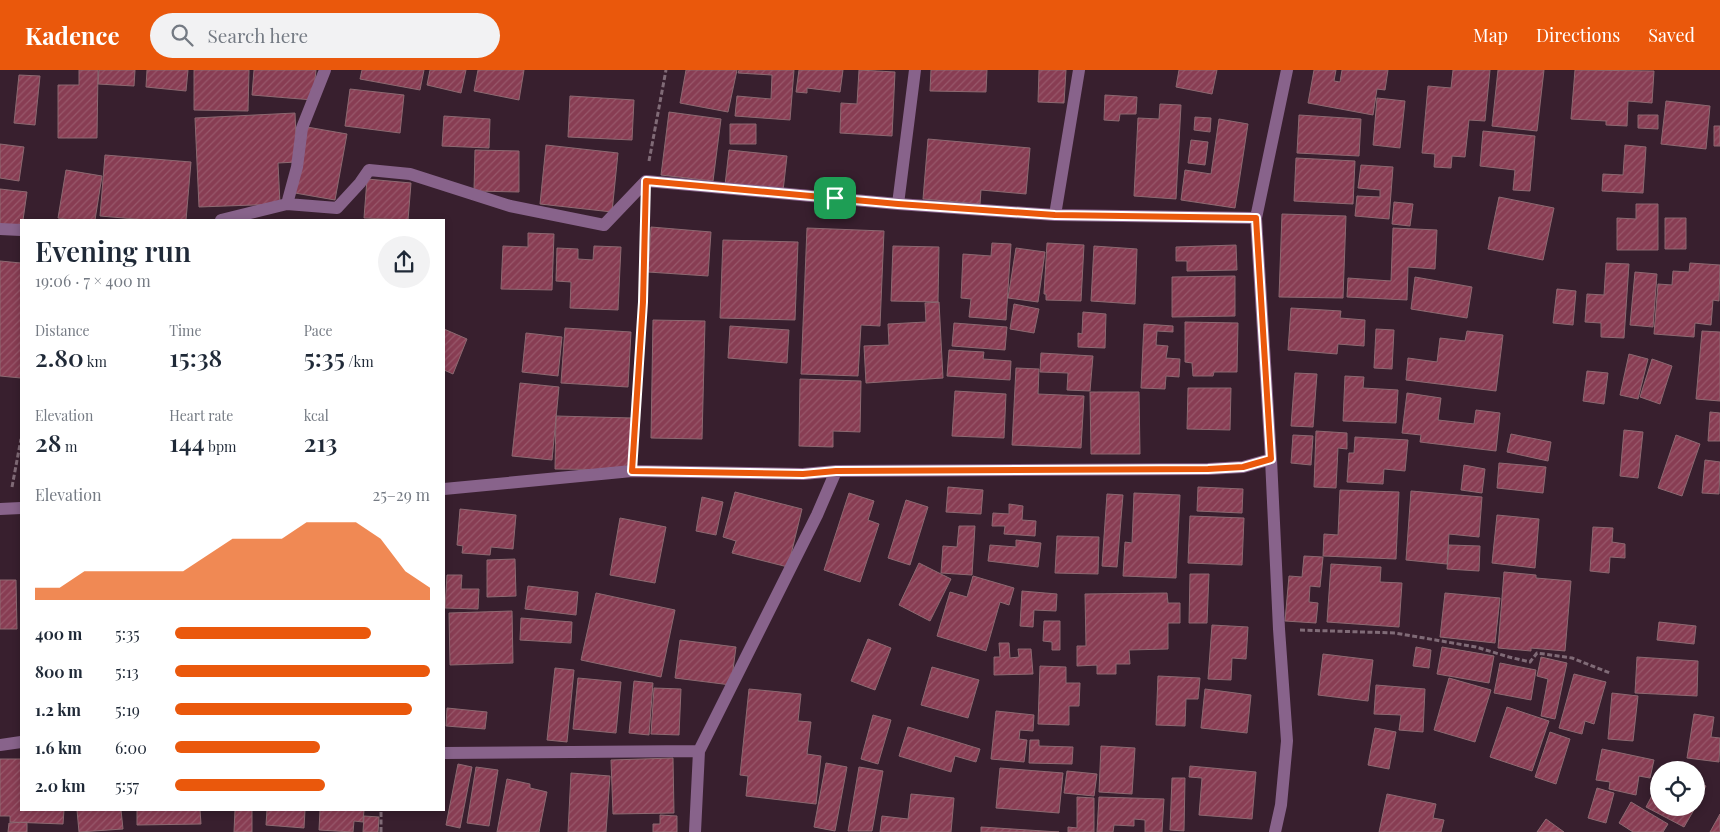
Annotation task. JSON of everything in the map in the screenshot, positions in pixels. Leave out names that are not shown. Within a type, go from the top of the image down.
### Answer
[{"type":"street","points":[[287,204],[297,167],[302,128],[325,70]]},
{"type":"street","points":[[898,204],[915,70]]},
{"type":"street","points":[[1055,215],[1079,70]]},
{"type":"street","points":[[1274,832],[1281,805],[1287,741],[1256,218],[1287,70]]},
{"type":"street","points":[[225,219],[287,204],[337,208],[369,170],[410,174],[510,206],[604,225],[646,181],[898,204],[1055,215],[1256,218]]},
{"type":"street","points":[[0,229],[20,230]]},
{"type":"street","points":[[445,489],[632,471],[803,474],[836,471],[1208,469],[1243,467],[1271,459]]},
{"type":"street","points":[[695,832],[699,751],[817,515],[836,471]]},
{"type":"street","points":[[4,509],[20,508]]},
{"type":"street","points":[[0,745],[20,742]]},
{"type":"street","points":[[445,753],[699,751]]},
{"type":"path","points":[[632,471],[643,302],[646,181],[666,70]]},
{"type":"path","points":[[4,509],[20,443]]},
{"type":"path","points":[[1279,629],[1395,632],[1476,647],[1530,662],[1536,653],[1572,658],[1610,673]]},
{"type":"path","points":[[381,811],[381,832]]},
{"type":"building","points":[[79,70],[98,70],[97,138],[58,138],[58,85],[79,85]]},
{"type":"building","points":[[99,70],[135,70],[134,86],[98,84]]},
{"type":"building","points":[[147,70],[188,70],[186,91],[146,87]]},
{"type":"building","points":[[194,70],[249,70],[248,111],[194,110]]},
{"type":"building","points":[[254,70],[316,70],[313,100],[252,95]]},
{"type":"building","points":[[362,70],[424,70],[420,90],[360,79]]},
{"type":"building","points":[[430,70],[466,70],[461,93],[427,85]]},
{"type":"building","points":[[478,70],[524,70],[519,100],[474,91]]},
{"type":"building","points":[[686,70],[737,70],[728,112],[680,103]]},
{"type":"building","points":[[739,70],[794,70],[790,120],[735,116],[737,96],[771,99],[772,75],[738,73]]},
{"type":"building","points":[[799,70],[843,70],[840,92],[807,88],[807,93],[796,92]]},
{"type":"building","points":[[859,70],[895,72],[892,136],[840,133],[841,103],[857,104]]},
{"type":"building","points":[[931,70],[987,70],[986,92],[930,91]]},
{"type":"building","points":[[1039,70],[1066,70],[1064,103],[1038,102]]},
{"type":"building","points":[[1179,70],[1217,70],[1212,94],[1176,87]]},
{"type":"building","points":[[1314,70],[1336,70],[1334,81],[1340,82],[1342,70],[1388,70],[1385,90],[1377,89],[1373,115],[1308,103]]},
{"type":"building","points":[[1453,70],[1490,70],[1485,121],[1469,120],[1465,157],[1452,156],[1451,168],[1434,167],[1435,154],[1422,153],[1428,86],[1451,88]]},
{"type":"building","points":[[1498,70],[1544,70],[1537,131],[1492,126]]},
{"type":"building","points":[[1575,70],[1654,71],[1652,103],[1628,101],[1627,126],[1606,125],[1606,121],[1571,119]]},
{"type":"building","points":[[19,75],[40,76],[35,125],[14,123]]},
{"type":"building","points":[[350,89],[404,95],[400,133],[345,126]]},
{"type":"building","points":[[1105,95],[1137,97],[1136,114],[1120,114],[1119,121],[1104,120]]},
{"type":"building","points":[[570,96],[634,100],[632,140],[568,137]]},
{"type":"building","points":[[1377,98],[1405,101],[1400,148],[1373,145]]},
{"type":"building","points":[[1666,101],[1710,106],[1706,149],[1661,144]]},
{"type":"building","points":[[1160,104],[1181,105],[1176,199],[1134,196],[1138,118],[1159,119]]},
{"type":"building","points":[[669,112],[721,119],[713,181],[661,175]]},
{"type":"building","points":[[295,113],[297,162],[278,163],[280,204],[199,207],[195,118]]},
{"type":"building","points":[[1299,115],[1361,119],[1359,156],[1297,153]]},
{"type":"building","points":[[1638,115],[1658,115],[1658,129],[1638,128]]},
{"type":"building","points":[[444,116],[490,119],[489,148],[442,146]]},
{"type":"building","points":[[1195,117],[1211,118],[1210,132],[1194,130]]},
{"type":"building","points":[[1219,119],[1248,124],[1235,208],[1181,200],[1185,170],[1211,174]]},
{"type":"building","points":[[730,124],[756,124],[756,144],[730,144]]},
{"type":"building","points":[[1714,126],[1720,126],[1720,146],[1714,146]]},
{"type":"building","points":[[307,127],[347,134],[335,200],[295,193]]},
{"type":"building","points":[[1483,131],[1535,136],[1530,191],[1513,190],[1515,170],[1480,166]]},
{"type":"building","points":[[928,139],[1030,148],[1026,194],[981,190],[980,204],[923,199]]},
{"type":"building","points":[[1191,140],[1208,142],[1205,165],[1188,163]]},
{"type":"building","points":[[0,144],[24,147],[19,181],[0,178]]},
{"type":"building","points":[[546,145],[618,153],[612,212],[540,204]]},
{"type":"building","points":[[1625,145],[1646,147],[1643,193],[1602,191],[1603,174],[1623,175]]},
{"type":"building","points":[[475,150],[519,151],[519,192],[474,191]]},
{"type":"building","points":[[729,150],[787,156],[783,191],[725,185]]},
{"type":"building","points":[[105,155],[191,162],[186,219],[135,219],[100,216]]},
{"type":"building","points":[[1296,158],[1355,161],[1353,204],[1294,201]]},
{"type":"building","points":[[1361,165],[1393,167],[1389,219],[1355,216],[1357,196],[1380,197],[1380,190],[1358,188]]},
{"type":"building","points":[[66,170],[102,176],[95,219],[58,218]]},
{"type":"building","points":[[367,179],[411,183],[408,219],[364,218]]},
{"type":"building","points":[[0,189],[27,192],[23,219],[20,219],[20,232],[0,229]]},
{"type":"building","points":[[1499,197],[1554,208],[1543,260],[1488,249]]},
{"type":"building","points":[[1394,202],[1413,204],[1410,226],[1392,224]]},
{"type":"building","points":[[1636,204],[1658,204],[1658,250],[1617,250],[1617,218],[1636,219]]},
{"type":"building","points":[[1282,214],[1346,216],[1343,298],[1279,297]]},
{"type":"building","points":[[1665,218],[1686,218],[1686,249],[1665,249]]},
{"type":"building","points":[[651,227],[711,232],[708,276],[648,272]]},
{"type":"building","points":[[807,228],[884,231],[880,326],[861,325],[858,376],[801,374]]},
{"type":"building","points":[[1393,228],[1437,230],[1435,269],[1408,267],[1407,300],[1347,297],[1348,278],[1391,281]]},
{"type":"building","points":[[528,233],[554,234],[552,290],[501,289],[503,246],[528,247]]},
{"type":"building","points":[[723,240],[798,242],[795,320],[720,318]]},
{"type":"building","points":[[992,243],[1011,244],[1006,320],[969,317],[971,299],[961,298],[963,254],[991,256]]},
{"type":"building","points":[[1047,243],[1084,245],[1081,301],[1046,300],[1046,294],[1044,294]]},
{"type":"building","points":[[1236,245],[1237,270],[1187,271],[1187,261],[1176,261],[1176,247]]},
{"type":"building","points":[[594,246],[621,247],[618,310],[570,308],[571,282],[556,281],[557,248],[578,249],[578,259],[593,260]]},
{"type":"building","points":[[893,246],[939,247],[938,302],[891,301]]},
{"type":"building","points":[[1094,246],[1137,249],[1135,304],[1091,301]]},
{"type":"building","points":[[1016,248],[1045,252],[1038,302],[1008,298]]},
{"type":"building","points":[[0,261],[20,263],[20,378],[0,376]]},
{"type":"building","points":[[1606,263],[1629,264],[1624,338],[1601,337],[1601,323],[1585,322],[1587,294],[1604,295]]},
{"type":"building","points":[[1690,263],[1720,265],[1719,301],[1713,300],[1711,325],[1695,323],[1694,337],[1654,334],[1658,284],[1672,285],[1673,271],[1689,272]]},
{"type":"building","points":[[1635,272],[1657,274],[1653,327],[1630,325]]},
{"type":"building","points":[[1235,276],[1235,316],[1172,317],[1172,277]]},
{"type":"building","points":[[1415,277],[1472,287],[1467,318],[1411,309]]},
{"type":"building","points":[[1557,289],[1576,291],[1573,325],[1553,323]]},
{"type":"building","points":[[939,302],[943,378],[866,383],[864,346],[889,345],[888,324],[926,322],[925,303]]},
{"type":"building","points":[[1014,304],[1039,309],[1034,333],[1010,329]]},
{"type":"building","points":[[1291,308],[1341,311],[1340,318],[1365,320],[1364,346],[1338,344],[1337,354],[1288,350]]},
{"type":"building","points":[[1083,312],[1106,314],[1105,348],[1078,347],[1078,333],[1082,334]]},
{"type":"building","points":[[653,320],[705,321],[702,439],[651,438]]},
{"type":"building","points":[[1185,322],[1238,323],[1237,372],[1214,372],[1213,376],[1193,376],[1192,363],[1185,362]]},
{"type":"building","points":[[954,323],[1007,327],[1005,350],[952,346]]},
{"type":"building","points":[[1144,324],[1173,326],[1173,332],[1157,331],[1156,345],[1168,346],[1166,358],[1180,359],[1179,377],[1166,376],[1165,389],[1141,388]]},
{"type":"building","points":[[730,326],[789,330],[787,363],[728,358]]},
{"type":"building","points":[[565,328],[631,332],[628,387],[561,383]]},
{"type":"building","points":[[445,329],[467,339],[453,374],[445,370]]},
{"type":"building","points":[[1376,329],[1394,330],[1392,369],[1374,368]]},
{"type":"building","points":[[1467,331],[1503,335],[1496,391],[1406,380],[1408,358],[1437,362],[1440,338],[1465,341]]},
{"type":"building","points":[[1702,331],[1720,332],[1720,401],[1696,399]]},
{"type":"building","points":[[526,333],[562,337],[558,376],[522,372]]},
{"type":"building","points":[[949,350],[984,352],[983,359],[1011,361],[1010,380],[947,376]]},
{"type":"building","points":[[1041,353],[1093,356],[1090,391],[1067,390],[1068,373],[1040,372]]},
{"type":"building","points":[[1629,354],[1648,359],[1638,399],[1620,395]]},
{"type":"building","points":[[1652,359],[1672,366],[1660,404],[1640,397]]},
{"type":"building","points":[[1016,368],[1039,369],[1038,394],[1084,396],[1081,448],[1012,445]]},
{"type":"building","points":[[1587,371],[1608,373],[1604,404],[1583,401]]},
{"type":"building","points":[[1295,373],[1317,374],[1313,427],[1291,426]]},
{"type":"building","points":[[1345,376],[1364,377],[1363,388],[1398,390],[1396,423],[1343,421]]},
{"type":"building","points":[[800,379],[861,381],[860,432],[833,431],[833,447],[799,446]]},
{"type":"building","points":[[520,383],[559,387],[552,460],[512,456]]},
{"type":"building","points":[[1188,388],[1231,388],[1230,430],[1187,429]]},
{"type":"building","points":[[955,391],[1006,394],[1004,438],[952,436]]},
{"type":"building","points":[[1090,392],[1139,392],[1140,454],[1091,454]]},
{"type":"building","points":[[1407,393],[1441,398],[1438,420],[1474,424],[1476,410],[1500,413],[1496,451],[1420,442],[1421,435],[1402,433]]},
{"type":"building","points":[[1710,412],[1720,413],[1720,441],[1708,441]]},
{"type":"building","points":[[556,416],[632,418],[628,470],[555,469]]},
{"type":"building","points":[[1624,430],[1643,432],[1638,478],[1620,476]]},
{"type":"building","points":[[1316,431],[1347,433],[1347,449],[1338,448],[1336,488],[1314,487]]},
{"type":"building","points":[[1511,434],[1551,442],[1548,461],[1507,452]]},
{"type":"building","points":[[1293,435],[1313,436],[1311,465],[1291,463]]},
{"type":"building","points":[[1676,435],[1700,444],[1682,496],[1658,488]]},
{"type":"building","points":[[1355,437],[1408,440],[1405,471],[1384,469],[1383,484],[1347,482],[1349,453],[1354,453]]},
{"type":"building","points":[[1705,460],[1720,462],[1719,494],[1702,493]]},
{"type":"building","points":[[1499,463],[1546,467],[1543,493],[1497,488]]},
{"type":"building","points":[[1464,465],[1485,469],[1482,493],[1461,490]]},
{"type":"building","points":[[948,487],[983,490],[981,514],[946,512]]},
{"type":"building","points":[[1198,487],[1243,489],[1242,513],[1197,511]]},
{"type":"building","points":[[1340,490],[1399,492],[1396,559],[1323,556],[1324,534],[1338,535]]},
{"type":"building","points":[[1411,491],[1482,497],[1479,537],[1449,534],[1447,564],[1406,560]]},
{"type":"building","points":[[735,492],[802,509],[788,567],[732,553],[736,541],[723,537]]},
{"type":"building","points":[[849,493],[874,501],[868,520],[879,524],[860,582],[824,570]]},
{"type":"building","points":[[1134,493],[1180,495],[1176,578],[1123,576],[1125,542],[1132,543]]},
{"type":"building","points":[[1107,494],[1123,495],[1117,567],[1102,566]]},
{"type":"building","points":[[702,497],[723,502],[716,535],[696,531]]},
{"type":"building","points":[[906,500],[928,507],[910,565],[888,558]]},
{"type":"building","points":[[1009,504],[1023,506],[1022,520],[1036,521],[1035,536],[1004,534],[1005,526],[992,526],[993,513],[1009,514]]},
{"type":"building","points":[[460,509],[516,515],[513,549],[491,547],[490,555],[462,553],[463,546],[457,545]]},
{"type":"building","points":[[1497,515],[1539,519],[1535,568],[1492,563]]},
{"type":"building","points":[[1190,516],[1244,518],[1242,565],[1188,563]]},
{"type":"building","points":[[620,518],[666,527],[655,583],[610,575]]},
{"type":"building","points":[[959,526],[975,526],[972,575],[941,573],[943,546],[957,547]]},
{"type":"building","points":[[1593,527],[1613,528],[1612,542],[1625,544],[1625,558],[1610,557],[1609,573],[1590,571]]},
{"type":"building","points":[[1057,536],[1099,537],[1098,574],[1055,573]]},
{"type":"building","points":[[1016,540],[1041,543],[1038,567],[988,561],[990,545],[1016,547]]},
{"type":"building","points":[[1449,545],[1480,546],[1479,571],[1447,569]]},
{"type":"building","points":[[1304,556],[1323,557],[1320,587],[1310,586],[1309,602],[1318,603],[1316,623],[1285,621],[1289,576],[1302,577]]},
{"type":"building","points":[[515,559],[516,596],[487,597],[487,560]]},
{"type":"building","points":[[919,563],[951,579],[930,621],[899,605]]},
{"type":"building","points":[[1331,564],[1381,567],[1380,582],[1402,583],[1399,627],[1327,622]]},
{"type":"building","points":[[1504,572],[1536,575],[1536,578],[1571,581],[1565,651],[1531,648],[1531,651],[1498,648]]},
{"type":"building","points":[[1190,574],[1209,574],[1207,623],[1189,623]]},
{"type":"building","points":[[447,575],[462,575],[461,589],[479,589],[478,609],[445,608]]},
{"type":"building","points":[[973,576],[1014,588],[1009,605],[1000,602],[986,651],[937,636],[950,592],[967,597]]},
{"type":"building","points":[[0,580],[16,580],[17,629],[0,629]]},
{"type":"building","points":[[528,586],[578,592],[576,615],[525,609]]},
{"type":"building","points":[[1022,591],[1057,594],[1056,611],[1034,610],[1033,627],[1020,626]]},
{"type":"building","points":[[596,593],[675,610],[661,677],[581,660]]},
{"type":"building","points":[[1167,593],[1168,603],[1180,603],[1180,623],[1168,623],[1168,649],[1129,650],[1130,664],[1116,664],[1116,674],[1097,674],[1097,665],[1077,666],[1077,646],[1086,646],[1085,594]]},
{"type":"building","points":[[1445,593],[1500,598],[1495,643],[1440,637]]},
{"type":"building","points":[[512,611],[513,663],[450,665],[449,613]]},
{"type":"building","points":[[521,618],[572,622],[571,643],[520,640]]},
{"type":"building","points":[[1044,621],[1060,621],[1060,650],[1052,650],[1052,642],[1043,641]]},
{"type":"building","points":[[1659,622],[1696,626],[1694,644],[1657,640]]},
{"type":"building","points":[[1212,625],[1248,627],[1246,659],[1232,658],[1231,680],[1208,679]]},
{"type":"building","points":[[868,639],[891,648],[875,690],[851,681]]},
{"type":"building","points":[[680,640],[736,647],[731,685],[675,678]]},
{"type":"building","points":[[999,643],[1009,643],[1010,658],[1019,657],[1018,649],[1031,649],[1033,674],[994,675],[994,657],[1000,657]]},
{"type":"building","points":[[1416,647],[1431,650],[1429,668],[1413,666]]},
{"type":"building","points":[[1442,647],[1494,656],[1489,683],[1437,674]]},
{"type":"building","points":[[1323,654],[1373,660],[1368,701],[1318,695]]},
{"type":"building","points":[[1541,657],[1567,663],[1555,719],[1541,716],[1548,679],[1537,676]]},
{"type":"building","points":[[1637,657],[1698,661],[1697,696],[1635,693]]},
{"type":"building","points":[[1500,663],[1536,670],[1531,700],[1494,693]]},
{"type":"building","points":[[1040,666],[1066,667],[1066,683],[1080,683],[1079,706],[1069,706],[1069,725],[1038,724]]},
{"type":"building","points":[[932,667],[979,680],[968,718],[921,705]]},
{"type":"building","points":[[555,668],[574,670],[567,742],[547,740]]},
{"type":"building","points":[[1574,674],[1606,682],[1594,724],[1585,721],[1582,734],[1559,728]]},
{"type":"building","points":[[1158,676],[1200,678],[1198,699],[1186,699],[1185,726],[1156,725]]},
{"type":"building","points":[[578,678],[621,682],[616,733],[573,729]]},
{"type":"building","points":[[1449,678],[1491,690],[1475,742],[1434,730]]},
{"type":"building","points":[[634,681],[653,683],[649,735],[629,733]]},
{"type":"building","points":[[1376,685],[1425,689],[1423,732],[1399,730],[1401,715],[1374,714]]},
{"type":"building","points":[[654,688],[681,689],[679,735],[651,734]]},
{"type":"building","points":[[749,689],[801,694],[798,721],[811,722],[807,754],[821,756],[816,804],[746,796],[748,776],[740,775]]},
{"type":"building","points":[[1205,689],[1251,695],[1247,733],[1201,728]]},
{"type":"building","points":[[1612,693],[1638,696],[1633,741],[1608,739]]},
{"type":"building","points":[[1507,707],[1549,721],[1532,771],[1490,757]]},
{"type":"building","points":[[447,708],[487,712],[485,729],[446,726]]},
{"type":"building","points":[[996,711],[1034,715],[1033,731],[1020,730],[1019,739],[1027,740],[1024,762],[991,759]]},
{"type":"building","points":[[1694,714],[1714,717],[1711,737],[1720,738],[1719,762],[1687,758]]},
{"type":"building","points":[[873,715],[891,720],[878,764],[861,759]]},
{"type":"building","points":[[908,727],[980,749],[976,762],[955,756],[951,772],[899,756]]},
{"type":"building","points":[[1375,728],[1396,732],[1389,769],[1368,765]]},
{"type":"building","points":[[1550,732],[1570,739],[1556,784],[1535,777]]},
{"type":"building","points":[[1030,740],[1039,740],[1039,746],[1073,747],[1072,764],[1029,763]]},
{"type":"building","points":[[1101,746],[1135,748],[1132,794],[1099,792]]},
{"type":"building","points":[[1602,749],[1654,760],[1650,761],[1650,778],[1639,776],[1636,795],[1609,789],[1610,782],[1596,780]]},
{"type":"building","points":[[673,758],[674,813],[613,814],[611,760]]},
{"type":"building","points":[[0,759],[20,759],[20,811],[64,811],[63,824],[10,822],[10,816],[0,816]]},
{"type":"building","points":[[826,763],[847,767],[835,831],[814,827]]},
{"type":"building","points":[[458,764],[472,767],[460,828],[446,825]]},
{"type":"building","points":[[1190,766],[1256,772],[1252,819],[1199,815],[1202,778],[1189,777]]},
{"type":"building","points":[[476,767],[498,770],[489,826],[467,823]]},
{"type":"building","points":[[859,767],[883,771],[872,831],[848,831]]},
{"type":"building","points":[[1000,768],[1063,773],[1059,813],[996,808]]},
{"type":"building","points":[[1067,771],[1097,774],[1094,796],[1064,793]]},
{"type":"building","points":[[571,773],[610,776],[606,832],[568,832]]},
{"type":"building","points":[[1172,778],[1185,778],[1184,831],[1170,830]]},
{"type":"building","points":[[507,779],[530,784],[530,788],[547,792],[539,832],[497,832]]},
{"type":"building","points":[[1597,788],[1614,793],[1606,823],[1588,818]]},
{"type":"building","points":[[911,794],[954,798],[951,832],[880,832],[882,816],[908,819]]},
{"type":"building","points":[[1387,794],[1436,804],[1433,818],[1444,820],[1441,832],[1379,832]]},
{"type":"building","points":[[1077,797],[1094,798],[1094,832],[1068,832],[1068,827],[1077,828]]},
{"type":"building","points":[[1099,797],[1164,799],[1162,832],[1145,832],[1145,820],[1134,819],[1134,826],[1114,825],[1113,832],[1097,832]]},
{"type":"building","points":[[1650,799],[1650,809],[1646,807]]},
{"type":"building","points":[[1631,802],[1650,813],[1650,816],[1655,816],[1668,824],[1663,832],[1633,832],[1619,823]]},
{"type":"building","points":[[77,811],[121,811],[123,829],[79,832]]},
{"type":"building","points":[[137,811],[200,811],[201,824],[137,825]]},
{"type":"building","points":[[235,811],[252,811],[252,832],[234,832]]},
{"type":"building","points":[[267,811],[305,811],[304,828],[266,825]]},
{"type":"building","points":[[320,811],[364,811],[363,822],[354,821],[353,832],[319,830]]},
{"type":"building","points":[[1720,814],[1720,832],[1710,832]]},
{"type":"building","points":[[660,815],[677,816],[677,832],[653,832],[653,824],[660,824]]},
{"type":"building","points":[[364,816],[379,817],[378,832],[363,832]]},
{"type":"building","points":[[1663,816],[1690,816],[1684,827]]},
{"type":"building","points":[[1546,819],[1564,832],[1537,832]]},
{"type":"building","points":[[27,822],[27,832],[8,832],[9,823]]},
{"type":"building","points":[[981,827],[1059,832],[981,832]]},
{"type":"route","points":[[646,181],[835,198],[1055,215],[1256,218],[1271,459],[1243,467],[1208,469],[836,471],[803,474],[632,471],[643,302],[646,181]]}]
